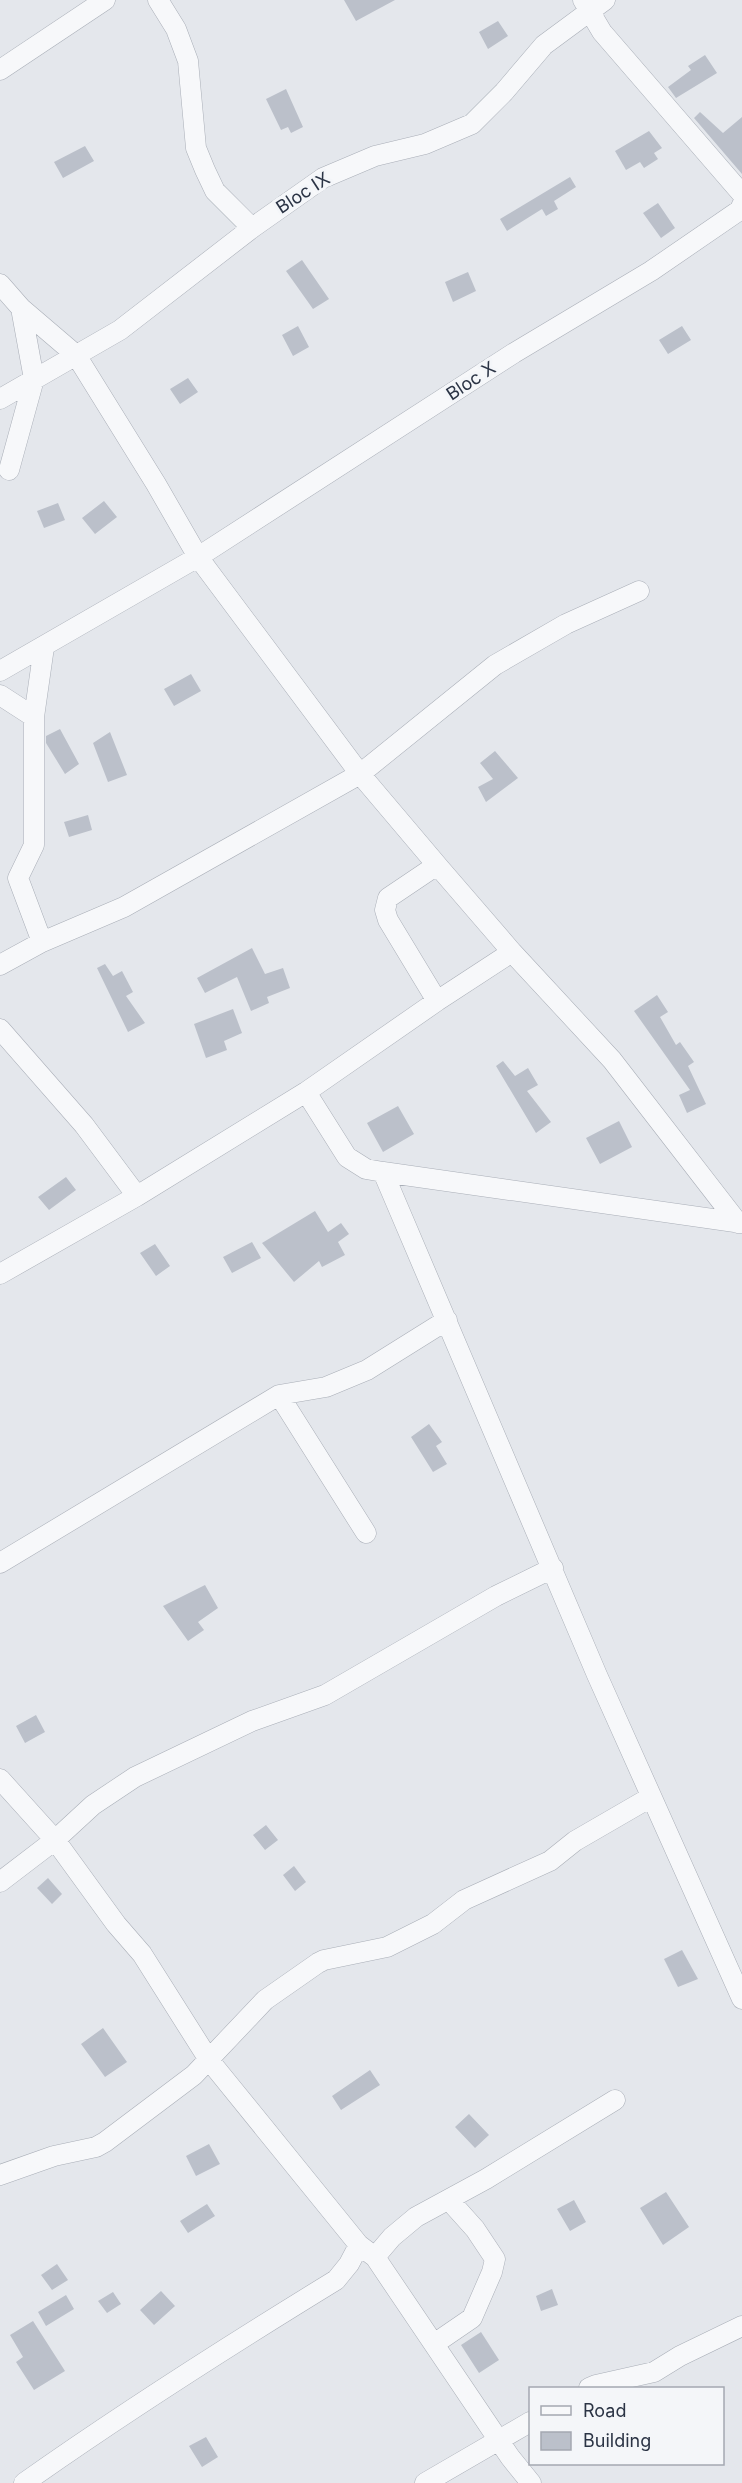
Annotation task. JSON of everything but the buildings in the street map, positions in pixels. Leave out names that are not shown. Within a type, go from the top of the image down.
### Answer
[{"type":"street","points":[[0,70],[105,0]]},
{"type":"street","points":[[158,0],[176,29],[188,61],[196,148],[205,170],[215,191],[252,228]]},
{"type":"street","points":[[593,4],[602,32],[742,194]]},
{"type":"street","name":"Bloc IX","points":[[0,399],[120,330],[252,228],[323,178],[375,156],[426,144],[472,124],[504,92],[544,45],[593,4]]},
{"type":"street","name":"Bloc X","points":[[0,671],[198,557],[514,352],[651,272],[740,210],[742,205]]},
{"type":"street","points":[[0,284],[21,308],[76,355],[150,474],[198,557],[360,774],[512,952],[612,1059],[740,1223]]},
{"type":"street","points":[[9,470],[34,379],[21,308]]},
{"type":"street","points":[[0,965],[42,942],[124,908],[360,774],[495,665],[566,624],[639,591]]},
{"type":"street","points":[[42,942],[18,878],[34,845],[34,717],[44,647]]},
{"type":"street","points":[[0,695],[34,717]]},
{"type":"street","points":[[437,865],[388,898],[385,910],[388,920],[437,1001]]},
{"type":"street","points":[[0,1274],[137,1196],[306,1092],[512,952]]},
{"type":"street","points":[[0,1029],[84,1125],[137,1196]]},
{"type":"street","points":[[306,1092],[347,1156],[366,1168],[740,1223]]},
{"type":"street","points":[[383,1172],[597,1675],[742,1999]]},
{"type":"street","points":[[0,1563],[279,1395],[326,1387],[367,1370],[447,1320]]},
{"type":"street","points":[[279,1395],[366,1533]]},
{"type":"street","points":[[0,1882],[55,1840],[93,1806],[135,1777],[252,1721],[326,1695],[496,1596],[553,1568]]},
{"type":"street","points":[[0,1779],[55,1840],[116,1924],[141,1954],[209,2061],[367,2251],[434,2344],[498,2440],[531,2483]]},
{"type":"street","points":[[0,2175],[54,2156],[96,2147],[194,2075],[265,2000],[318,1963],[387,1947],[433,1924],[464,1900],[550,1861],[575,1841],[651,1797]]},
{"type":"street","points":[[24,2483],[122,2414],[336,2280],[349,2264],[392,2237],[416,2217],[449,2200],[615,2100]]},
{"type":"street","points":[[434,2344],[472,2318],[492,2272],[495,2259],[475,2229],[449,2200]]},
{"type":"street","points":[[591,2387],[654,2372],[680,2356],[742,2326]]},
{"type":"street","points":[[425,2483],[529,2423]]}]
